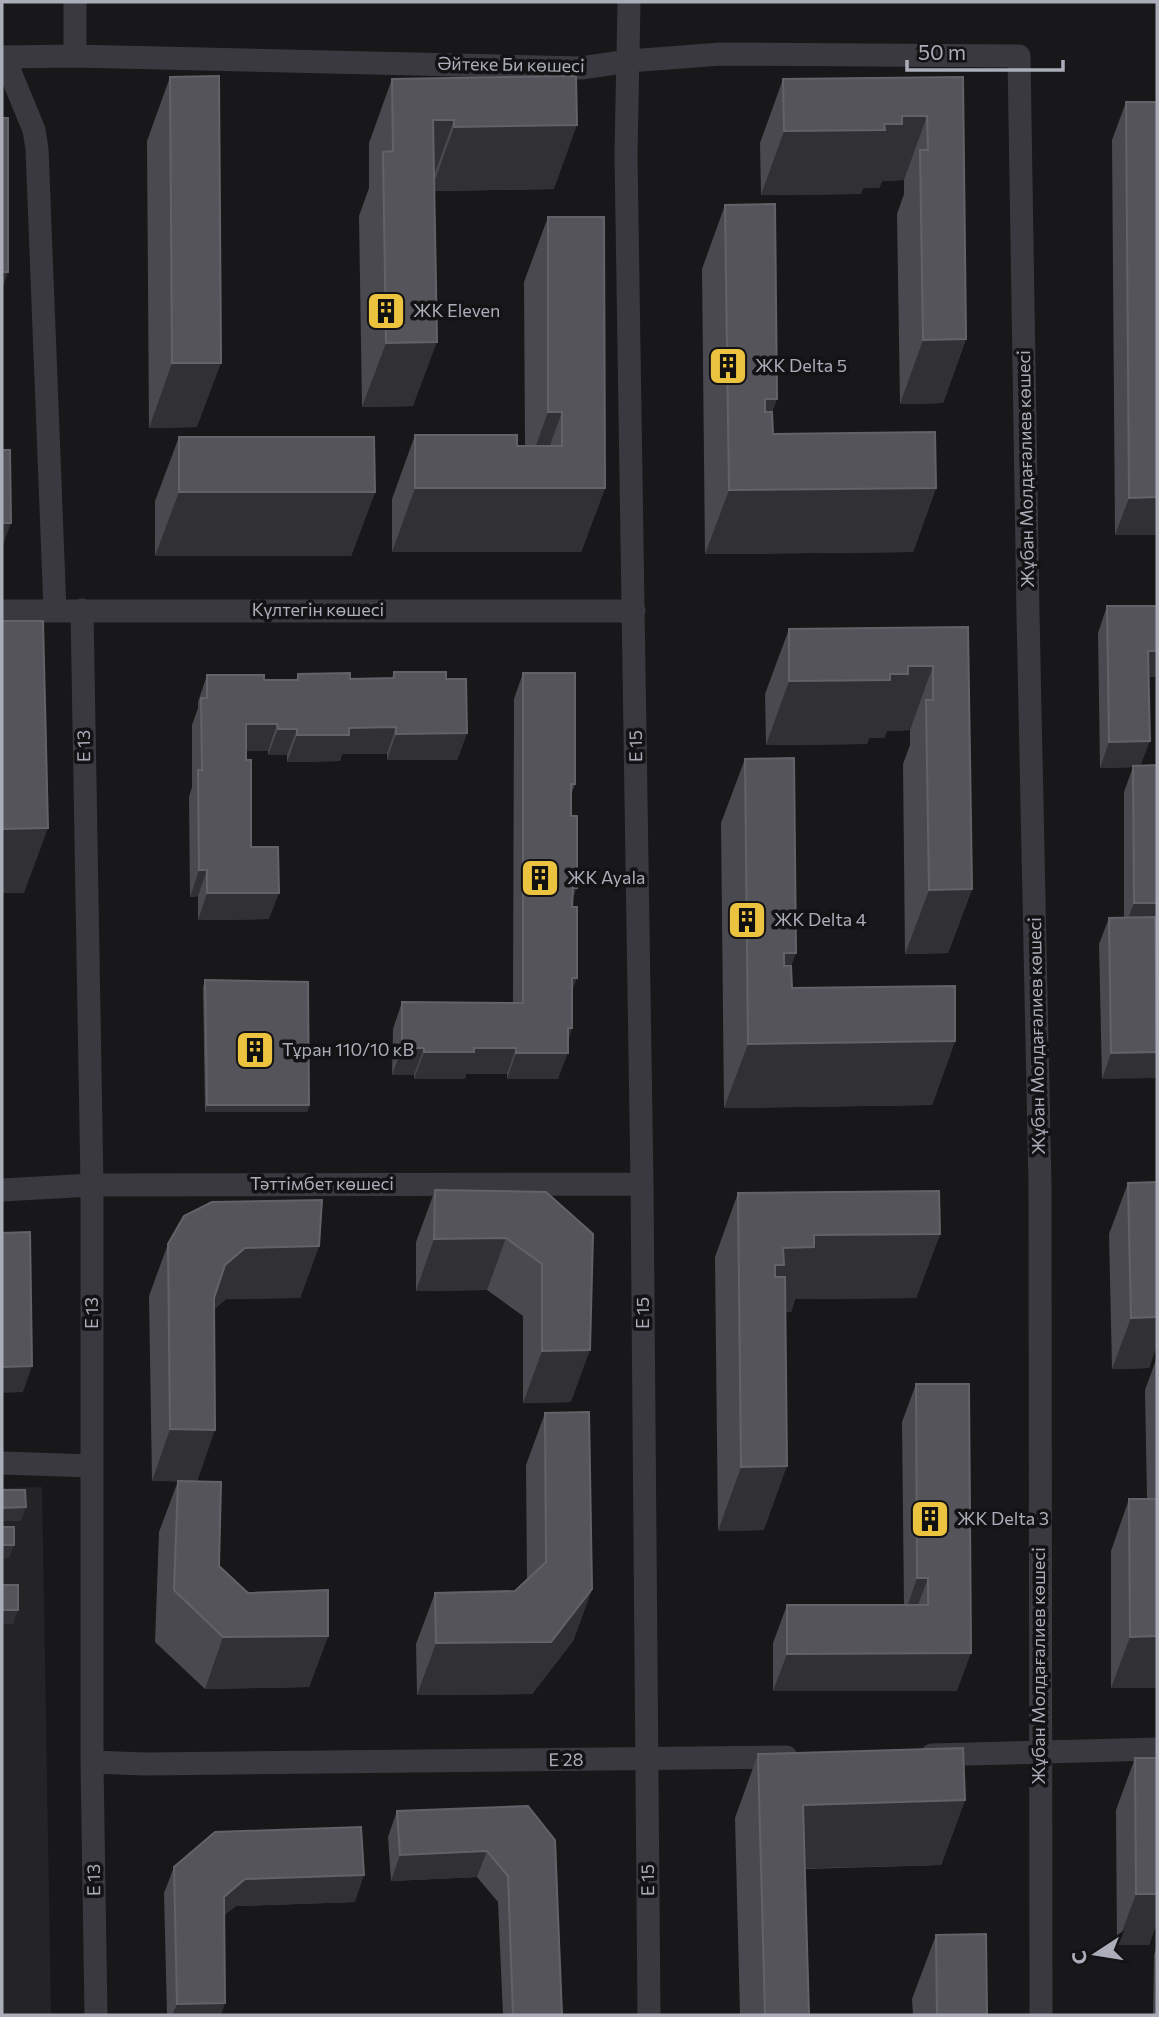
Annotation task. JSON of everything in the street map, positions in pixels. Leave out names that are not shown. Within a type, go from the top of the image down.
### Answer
[{"type":"street","points":[[75,2],[75,56]]},
{"type":"street","name":"E 15","points":[[629,2],[626,155],[642,1184],[649,2015]]},
{"type":"street","name":"Әйтеке Би көшесі","points":[[3,57],[75,56],[581,68],[629,61],[721,54],[1019,56]]},
{"type":"street","name":"Жұбан Молдағалиев көшесі","points":[[1019,56],[1040,1185],[1041,2015]]},
{"type":"street","points":[[3,57],[34,130],[37,149],[55,610]]},
{"type":"street","name":"E 13","points":[[82,610],[92,1185],[92,1762],[96,2015]]},
{"type":"street","name":"Күлтегін көшесі","points":[[2,611],[634,611]]},
{"type":"street","name":"Тәттімбет көшесі","points":[[2,1190],[92,1185],[642,1184]]},
{"type":"street","points":[[2,1463],[92,1466]]},
{"type":"street","points":[[917,1755],[1157,1749]]},
{"type":"street","name":"E 28","points":[[92,1762],[145,1764],[807,1757]]},
{"type":"shaded area","points":[[42,1487],[51,2015],[2,2015],[2,1488]]},
{"type":"building","points":[[219,76],[221,363],[172,363],[170,77]]},
{"type":"building","points":[[576,76],[577,125],[454,127],[454,120],[433,120],[437,342],[386,343],[383,152],[393,151],[392,79]]},
{"type":"building","points":[[963,77],[966,339],[923,340],[920,150],[928,150],[927,116],[902,116],[902,124],[884,124],[885,130],[784,131],[783,79]]},
{"type":"building","points":[[1126,102],[1157,102],[1157,497],[1129,498]]},
{"type":"building","points":[[2,118],[8,118],[8,272],[2,272]]},
{"type":"building","points":[[775,204],[777,399],[765,399],[765,412],[772,412],[773,434],[935,432],[936,488],[729,490],[725,205]]},
{"type":"building","points":[[548,217],[604,217],[605,488],[415,488],[415,435],[517,435],[517,446],[562,446],[562,412],[548,412]]},
{"type":"building","points":[[179,437],[374,437],[375,492],[179,492]]},
{"type":"building","points":[[2,450],[10,450],[11,523],[2,523]]},
{"type":"building","points":[[1107,606],[1157,606],[1157,651],[1148,651],[1150,741],[1109,742]]},
{"type":"building","points":[[2,621],[43,621],[48,828],[2,829]]},
{"type":"building","points":[[968,627],[972,889],[929,890],[926,700],[933,700],[933,666],[908,666],[908,674],[890,674],[890,680],[789,681],[789,629]]},
{"type":"building","points":[[394,672],[446,672],[446,679],[466,679],[467,733],[396,734],[396,727],[349,728],[349,735],[297,735],[297,729],[278,729],[277,724],[246,724],[246,760],[251,760],[251,847],[278,847],[279,893],[207,893],[207,870],[199,870],[198,770],[202,770],[201,698],[207,698],[207,675],[264,675],[264,680],[298,680],[298,674],[350,673],[350,679],[394,678]]},
{"type":"building","name":"ЖК Ayala","points":[[523,673],[575,673],[575,784],[571,784],[571,816],[577,816],[577,888],[573,888],[572,907],[577,907],[577,978],[572,978],[572,1028],[568,1028],[568,1053],[516,1053],[516,1048],[474,1048],[474,1052],[424,1052],[424,1048],[402,1048],[402,1002],[523,1003]]},
{"type":"building","points":[[794,758],[796,953],[784,953],[784,966],[791,966],[792,988],[955,986],[955,1041],[748,1044],[745,759]]},
{"type":"building","points":[[1157,765],[1157,903],[1134,903],[1133,766]]},
{"type":"building","points":[[1155,917],[1157,1052],[1111,1053],[1109,918]]},
{"type":"building","name":"Тұран 110/10 кВ","points":[[205,980],[308,982],[309,1105],[207,1105]]},
{"type":"building","points":[[1157,1182],[1157,1317],[1131,1318],[1128,1183]]},
{"type":"building","points":[[435,1190],[546,1192],[593,1234],[590,1350],[542,1351],[542,1264],[506,1238],[434,1239]]},
{"type":"building","points":[[939,1191],[940,1234],[814,1235],[814,1247],[783,1248],[784,1265],[775,1265],[775,1277],[785,1277],[787,1466],[741,1467],[738,1193]]},
{"type":"building","points":[[322,1200],[319,1246],[245,1248],[225,1265],[214,1298],[215,1430],[170,1429],[168,1244],[184,1216],[212,1202]]},
{"type":"building","points":[[30,1232],[32,1366],[2,1367],[2,1233]]},
{"type":"building","points":[[916,1384],[969,1384],[971,1653],[787,1654],[787,1605],[928,1605],[928,1578],[917,1578]]},
{"type":"building","points":[[589,1412],[592,1589],[551,1642],[436,1643],[435,1593],[515,1591],[546,1562],[545,1413]]},
{"type":"building","points":[[178,1481],[221,1482],[219,1566],[248,1593],[328,1590],[328,1636],[223,1637],[174,1590]]},
{"type":"building","points":[[2,1490],[25,1490],[26,1507],[2,1508]]},
{"type":"building","points":[[1129,1499],[1157,1499],[1157,1636],[1130,1637]]},
{"type":"building","points":[[2,1527],[14,1527],[14,1545],[2,1545]]},
{"type":"building","points":[[2,1585],[18,1585],[18,1610],[2,1610]]},
{"type":"building","points":[[963,1748],[965,1800],[803,1805],[809,2015],[765,2015],[758,1754]]},
{"type":"building","points":[[1135,1758],[1157,1758],[1157,1894],[1136,1894]]},
{"type":"building","points":[[528,1806],[555,1840],[562,2015],[513,2015],[508,1876],[487,1851],[400,1855],[397,1811]]},
{"type":"building","points":[[361,1827],[364,1875],[245,1879],[224,1897],[225,2003],[177,2004],[174,1867],[215,1832]]},
{"type":"building","points":[[986,1934],[987,2015],[937,2015],[936,1935]]},
{"type":"place","name":"ЖК Eleven","points":[[386,311]]},
{"type":"place","name":"ЖК Delta 5","points":[[728,366]]},
{"type":"place","name":"ЖК Ayala","points":[[540,878]]},
{"type":"place","name":"ЖК Delta 4","points":[[747,920]]},
{"type":"place","name":"Тұран 110/10 кВ","points":[[255,1050]]},
{"type":"place","name":"ЖК Delta 3","points":[[930,1519]]}]
